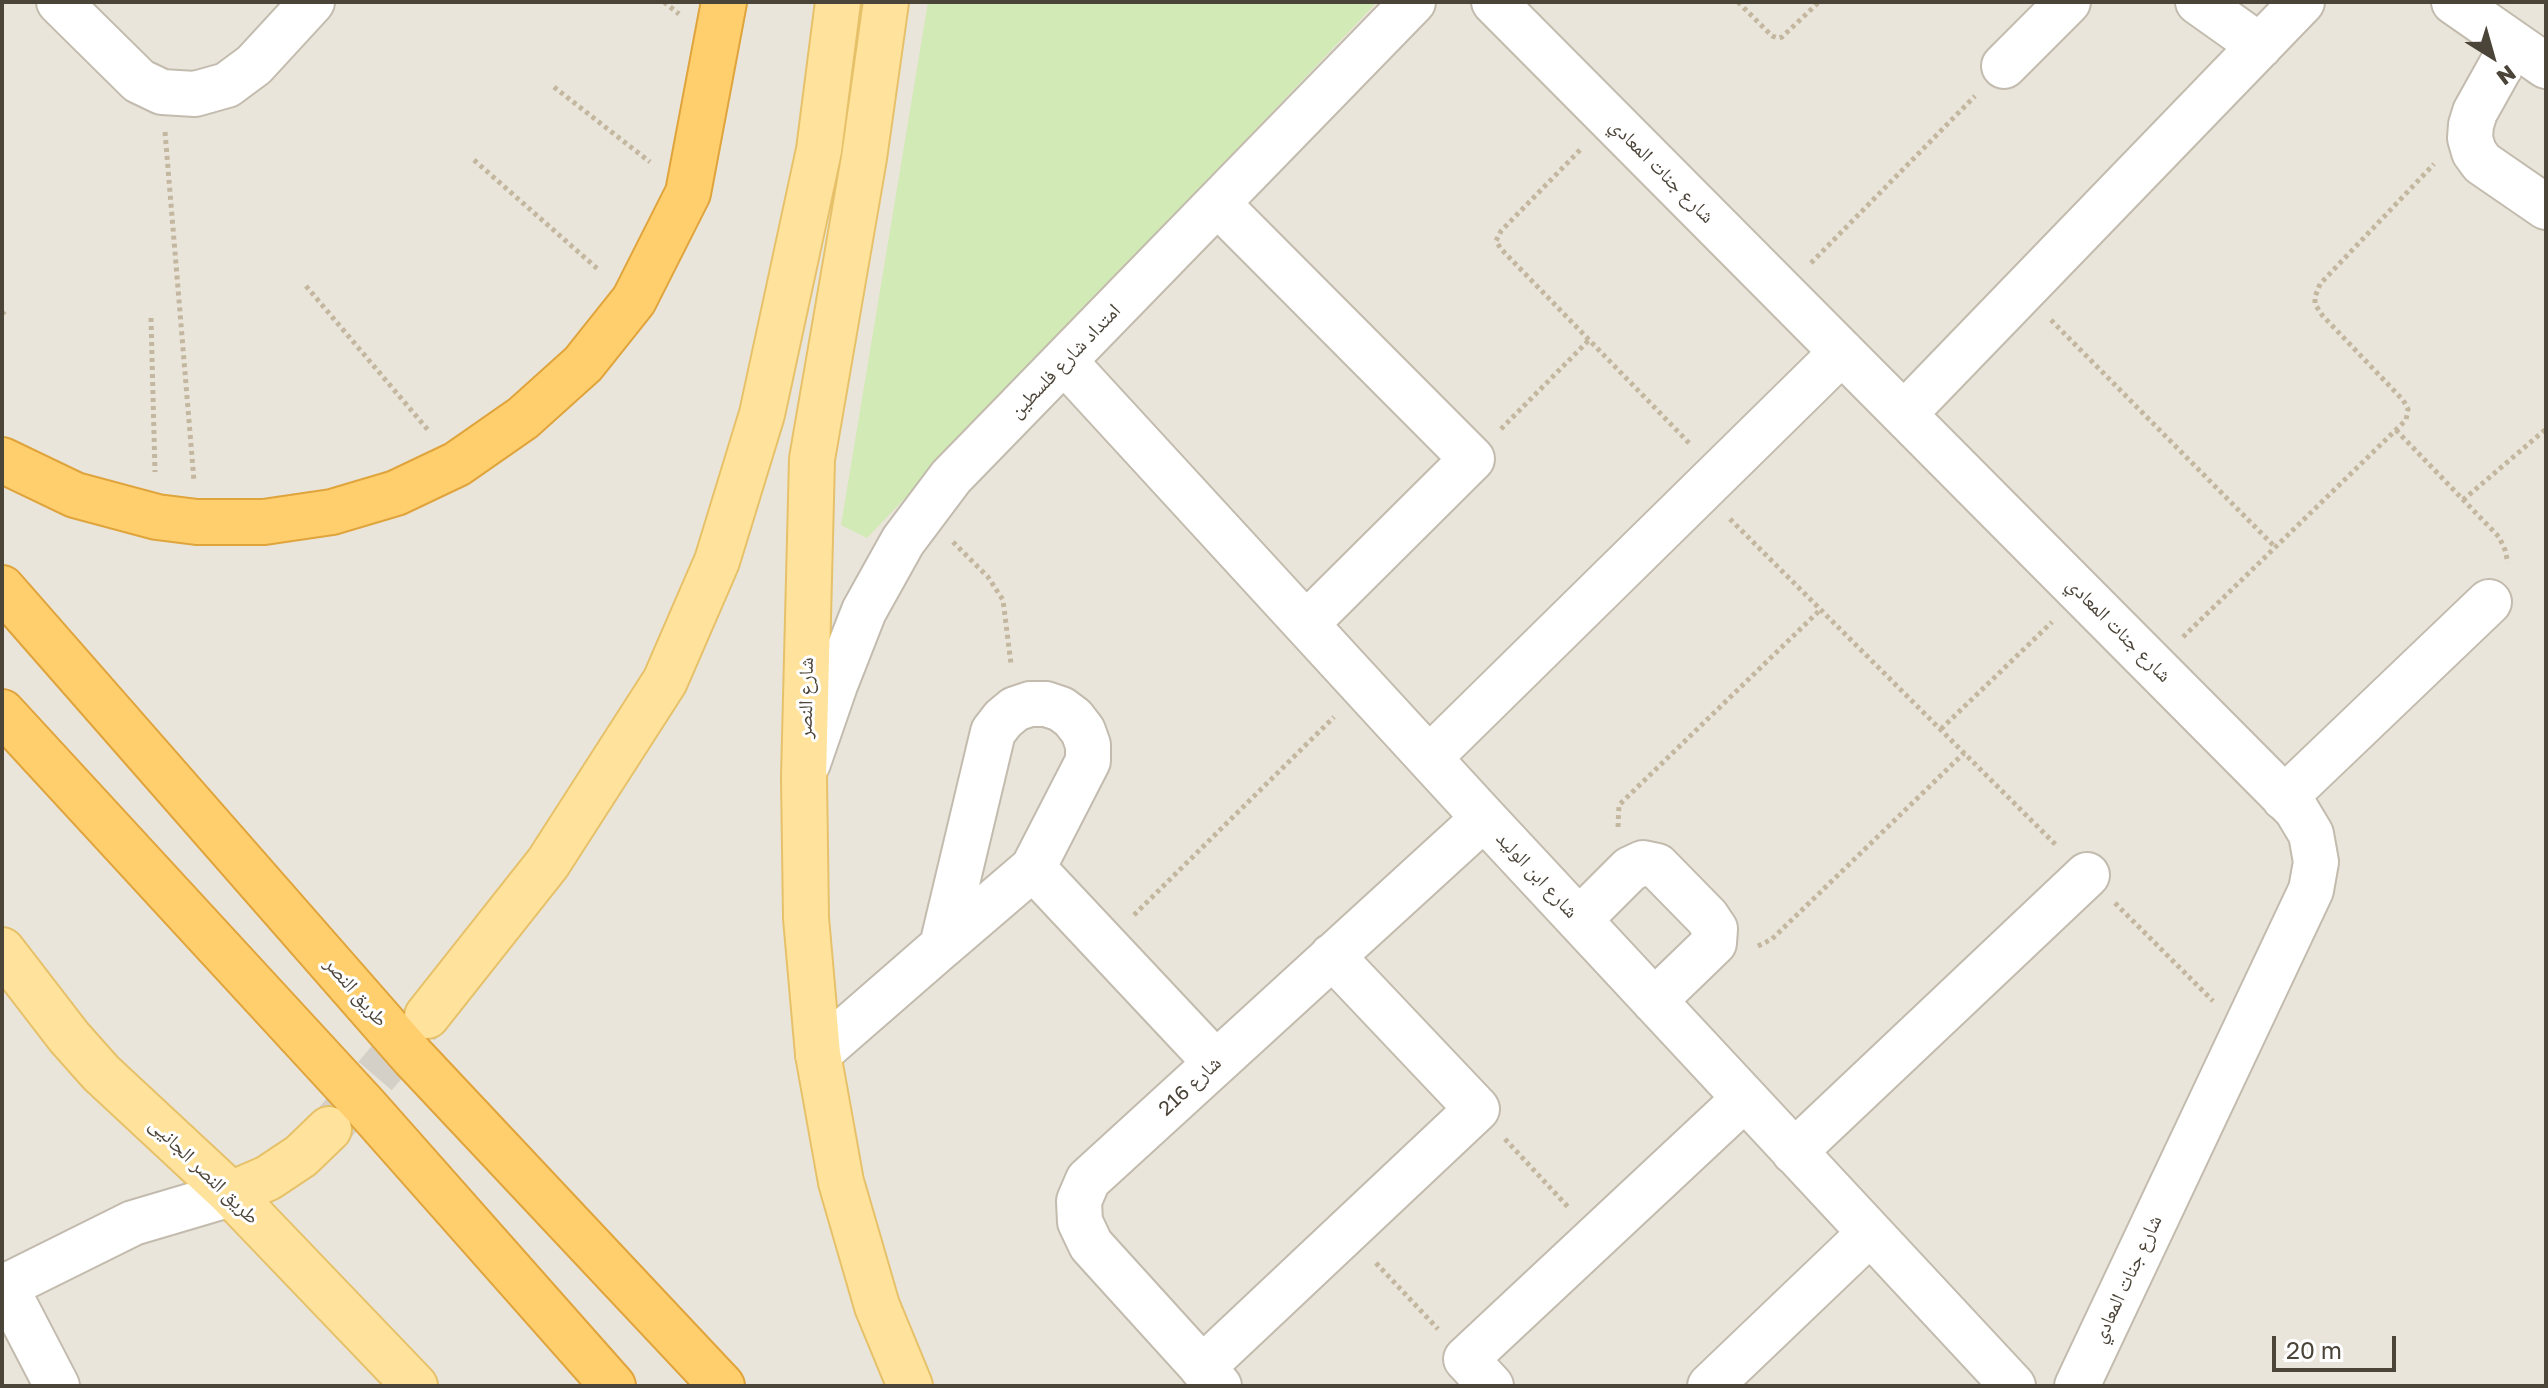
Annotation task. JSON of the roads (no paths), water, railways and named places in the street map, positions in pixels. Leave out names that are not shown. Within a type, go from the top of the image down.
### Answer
[{"type":"highway","points":[[2,460],[75,495],[177,520],[264,522],[332,512],[396,493],[457,464],[523,418],[583,364],[634,300],[688,193],[724,2]]},
{"type":"highway","name":"طريق النصر","points":[[2,588],[412,1056],[722,1386]]},
{"type":"highway","points":[[2,712],[366,1107],[613,1386]]},
{"type":"main road","points":[[427,1016],[548,863],[657,694],[717,561],[769,383],[819,150],[838,2]]},
{"type":"main road","name":"شارع النصر","points":[[886,2],[864,158],[812,459],[804,777],[806,918],[818,1054],[841,1182],[877,1306],[910,1386]]},
{"type":"main road","name":"طريق النصر الجانيى","points":[[2,950],[101,1073],[231,1194],[415,1386]]},
{"type":"main road","points":[[231,1194],[268,1178],[301,1156],[329,1129]]},
{"type":"street","points":[[59,2],[139,81],[162,92],[195,94],[227,85],[254,65],[312,2]]},
{"type":"street","name":"امتداد شارع فلسطين","points":[[804,777],[864,611],[903,541],[951,477],[1413,2]]},
{"type":"street","points":[[2004,66],[2068,2]]},
{"type":"street","points":[[2198,2],[2260,46]]},
{"type":"street","points":[[1904,414],[2302,2]]},
{"type":"street","points":[[2454,2],[2530,55],[2471,125],[2470,138],[2474,152],[2482,163],[2546,207]]},
{"type":"street","name":"شارع جنات المعادي","points":[[1512,8],[1610,119],[2296,809],[2311,834],[2316,862],[2311,890],[2077,1386]]},
{"type":"street","points":[[1218,204],[1472,459],[1306,624]]},
{"type":"street","points":[[1429,758],[1842,352]]},
{"type":"street","name":"شارع ابن الوليد","points":[[1065,362],[1744,1099],[2013,1386]]},
{"type":"street","points":[[2284,798],[2489,602]]},
{"type":"street","points":[[818,1054],[1033,868],[1088,761],[1088,745],[1083,731],[1061,709],[1046,704],[1030,704],[1015,709],[993,732],[942,946]]},
{"type":"street","name":"شارع 216","points":[[1210,1377],[1091,1245],[1080,1222],[1079,1201],[1088,1180],[1484,818]]},
{"type":"street","points":[[1579,920],[1635,865],[1643,863],[1657,866],[1712,922],[1715,935],[1710,948],[1654,1001]]},
{"type":"street","points":[[1033,868],[1216,1063]]},
{"type":"street","points":[[1794,1152],[2087,875]]},
{"type":"street","points":[[1210,1377],[1347,1232],[1477,1109],[1332,956]]},
{"type":"street","points":[[1478,1372],[1597,1237],[1744,1099]]},
{"type":"street","points":[[57,1386],[4,1287],[133,1223],[231,1194]]},
{"type":"street","points":[[1710,1386],[1870,1233]]},
{"type":"tunnel","points":[[332,1126],[425,1018]]}]
